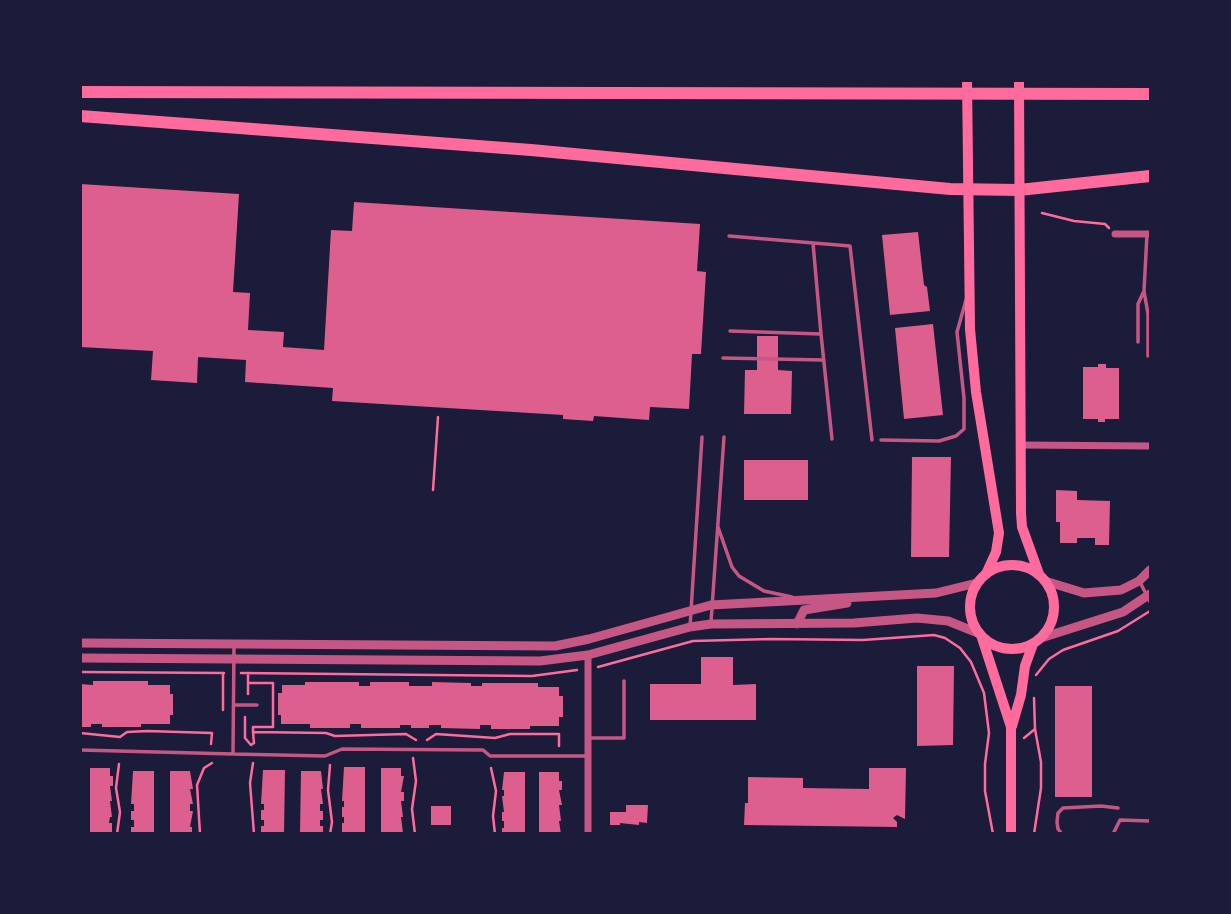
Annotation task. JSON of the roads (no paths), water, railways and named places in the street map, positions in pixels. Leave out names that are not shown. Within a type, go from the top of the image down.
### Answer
[{"type":"highway","points":[[80,92],[1150,94]]},
{"type":"highway","points":[[80,116],[531,150],[950,189],[1019,190],[1150,176]]},
{"type":"main road","points":[[967,80],[968,292],[976,392],[999,533],[996,552],[986,574]]},
{"type":"main road","points":[[1011,834],[1012,727],[1021,695],[1025,666],[1037,641],[1048,628],[1053,617],[1054,604],[1022,527],[1019,80]]},
{"type":"main road","points":[[1012,727],[980,635],[971,621],[971,595],[977,583],[998,567],[1026,567],[1042,578]]},
{"type":"main road","points":[[980,635],[994,646],[1007,650],[1020,649],[1037,641]]},
{"type":"street","points":[[1115,234],[1149,234]]},
{"type":"street","points":[[1021,445],[1150,446]]},
{"type":"street","points":[[1042,578],[1084,593],[1121,590],[1139,581],[1150,570]]},
{"type":"street","points":[[80,643],[555,646],[711,605],[936,593],[977,583]]},
{"type":"street","points":[[797,624],[804,610],[876,596]]},
{"type":"street","points":[[1037,641],[1123,612],[1150,597]]},
{"type":"street","points":[[80,658],[540,661],[588,655],[690,627],[711,624],[797,624],[935,618],[980,635]]},
{"type":"street","points":[[587,834],[588,655]]},
{"type":"lane","points":[[1148,356],[1148,314],[1144,291],[1149,234]]},
{"type":"lane","points":[[729,236],[850,246],[872,440]]},
{"type":"lane","points":[[813,243],[832,439]]},
{"type":"lane","points":[[1138,342],[1138,304],[1144,291]]},
{"type":"lane","points":[[881,440],[939,441],[956,436],[964,429],[964,398],[957,332],[968,292]]},
{"type":"lane","points":[[730,331],[821,334]]},
{"type":"lane","points":[[723,358],[824,360]]},
{"type":"lane","points":[[690,627],[702,437]]},
{"type":"lane","points":[[711,624],[724,437]]},
{"type":"lane","points":[[718,525],[725,551],[739,576],[764,591],[801,599]]},
{"type":"lane","points":[[1139,581],[1150,597]]},
{"type":"lane","points":[[233,754],[234,645]]},
{"type":"lane","points":[[588,738],[624,738],[624,681]]},
{"type":"lane","points":[[234,705],[257,705]]},
{"type":"lane","points":[[80,750],[326,756],[342,750],[483,750],[490,756],[588,757]]},
{"type":"lane","points":[[1062,834],[1057,822],[1058,813],[1063,808],[1118,808]]},
{"type":"lane","points":[[1112,834],[1120,820],[1150,821]]}]
